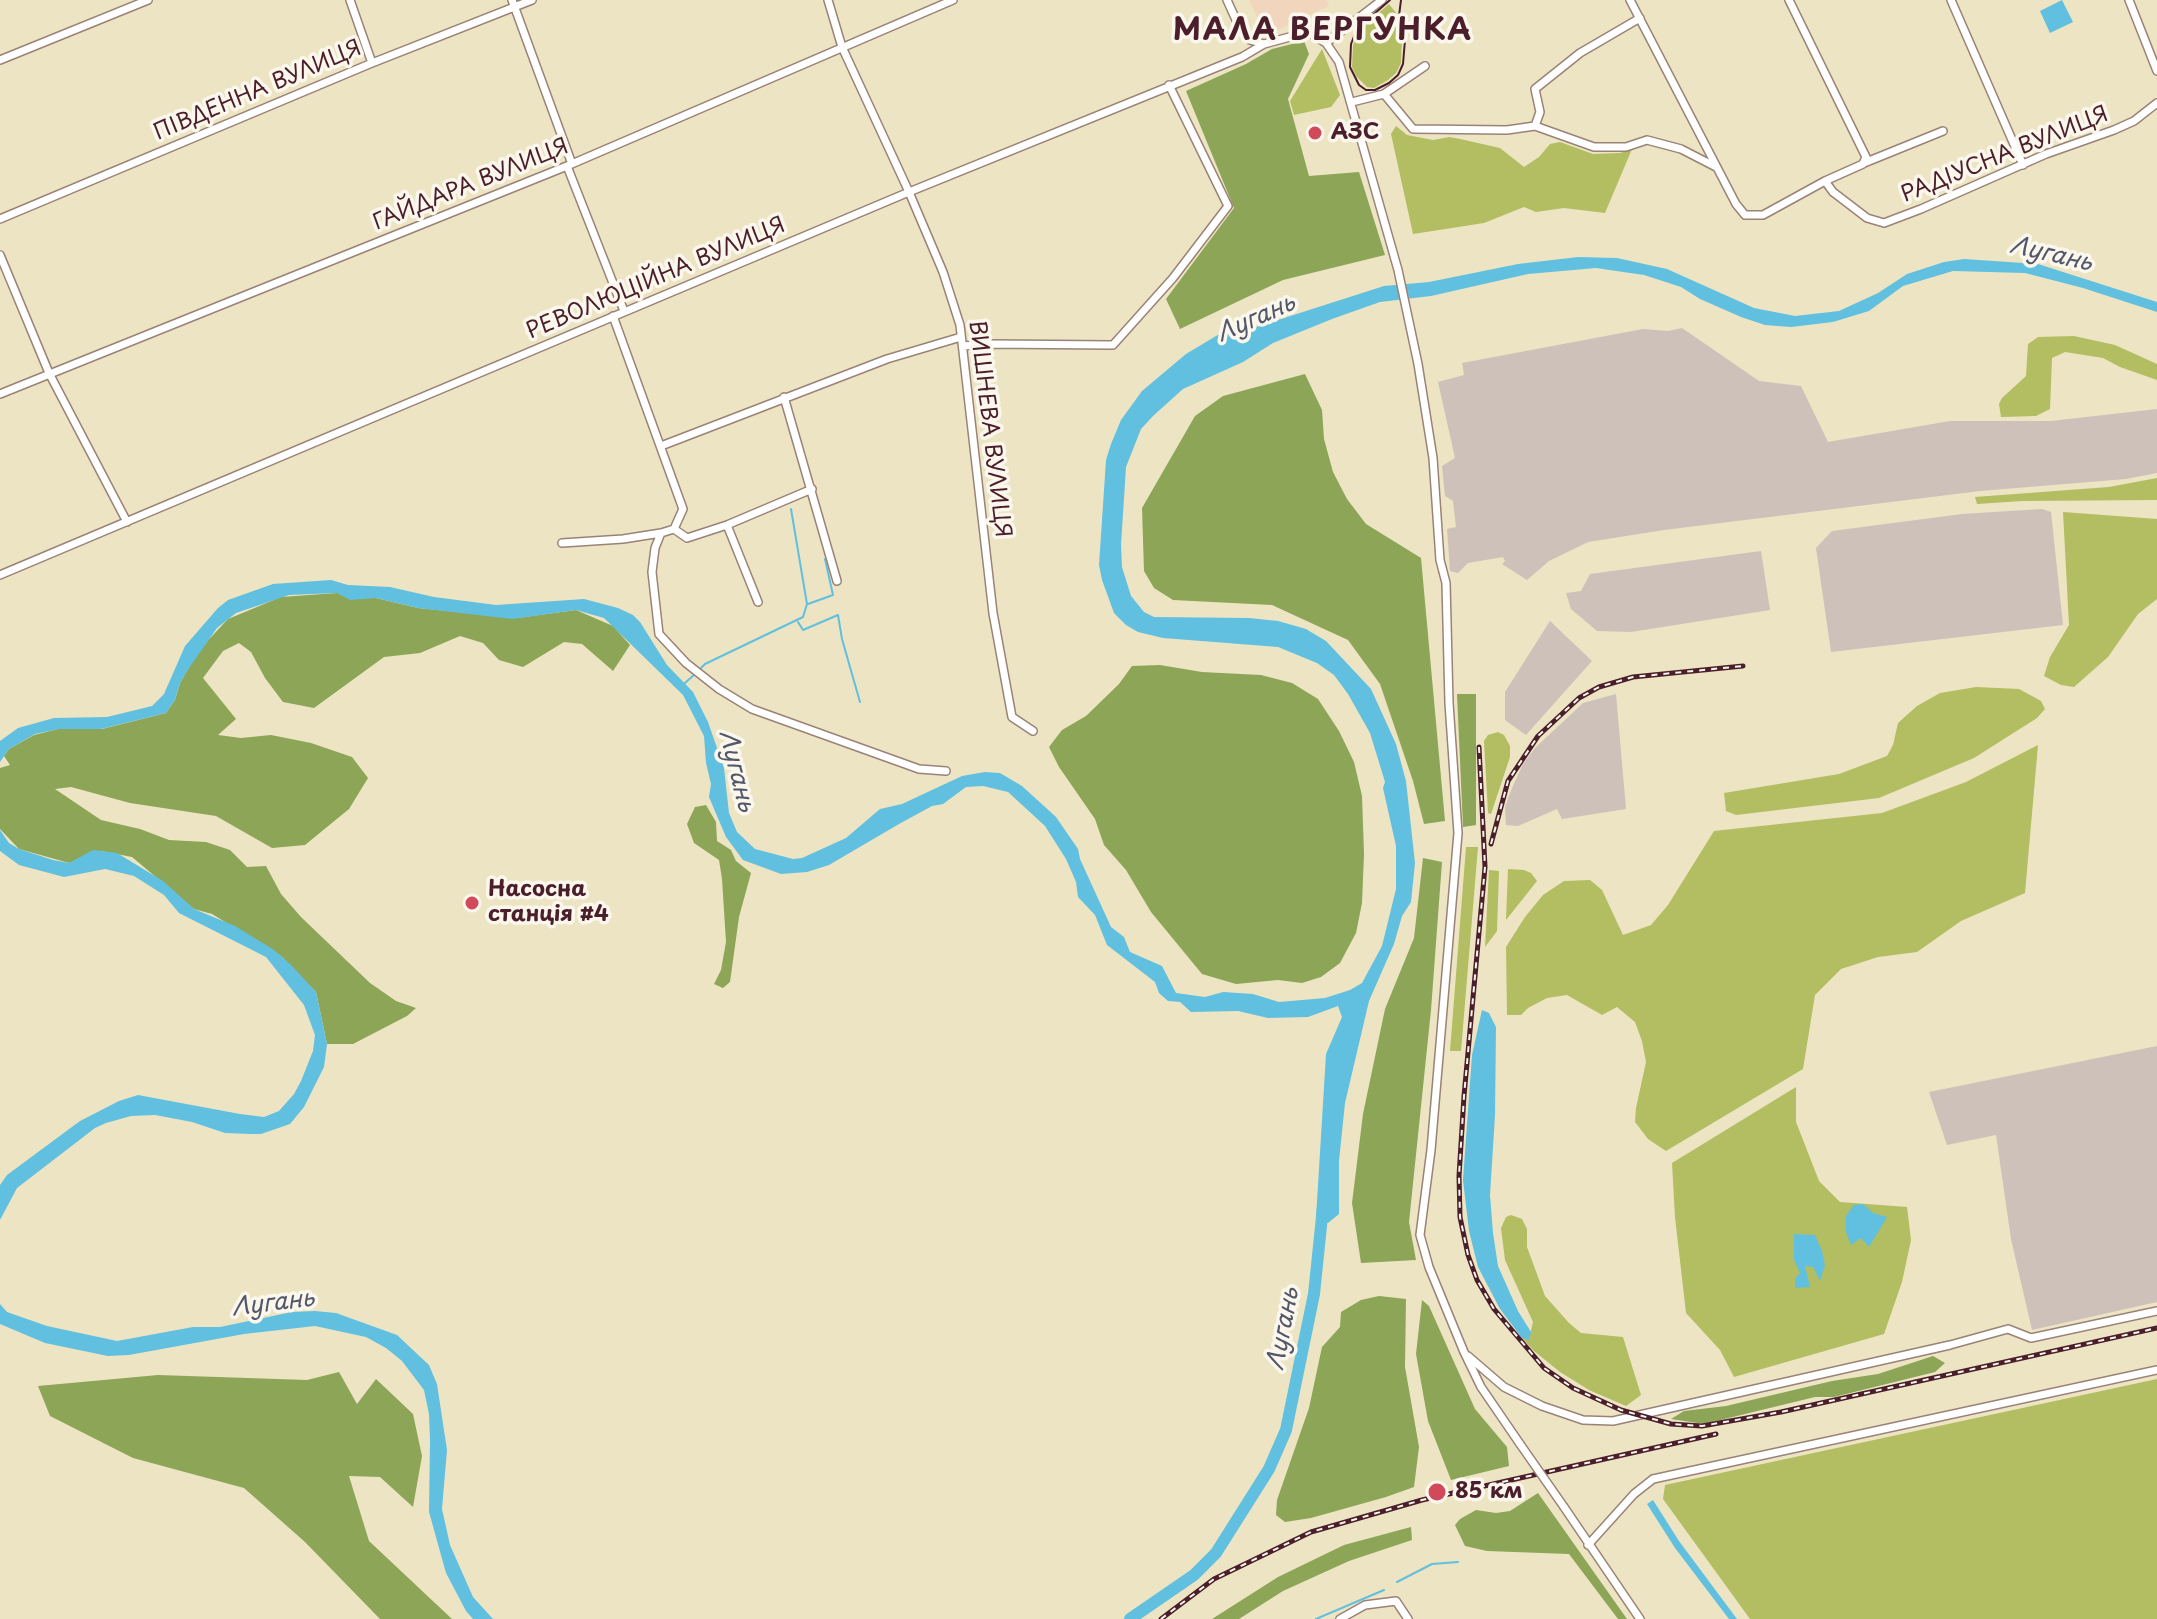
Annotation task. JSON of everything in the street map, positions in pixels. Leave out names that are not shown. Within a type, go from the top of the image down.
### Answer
[{"type":"street","points":[[0,60],[148,0]]},
{"type":"street","points":[[350,0],[372,63]]},
{"type":"street","name":"ПІВДЕННА ВУЛИЦЯ","points":[[0,219],[513,3],[532,0]]},
{"type":"street","name":"ВИШНЕВА ВУЛИЦЯ","points":[[828,0],[842,47],[943,272],[963,346],[993,613],[1012,717],[1033,731]]},
{"type":"street","name":"ГАЙДАРА ВУЛИЦЯ","points":[[0,394],[569,165],[953,0]]},
{"type":"street","points":[[1227,0],[1250,40],[1264,44]]},
{"type":"street","points":[[1382,0],[1326,43],[1339,62],[1352,102],[1398,270],[1433,458],[1440,560],[1446,583],[1449,703],[1458,833],[1431,1150],[1420,1235],[1429,1267],[1481,1387],[1640,1619]]},
{"type":"street","points":[[1630,0],[1745,215],[1763,215],[1825,181],[1943,131]]},
{"type":"street","points":[[1789,0],[1863,148],[1866,157],[1863,164]]},
{"type":"street","points":[[1951,0],[2023,165]]},
{"type":"street","points":[[2129,0],[2157,71]]},
{"type":"street","points":[[513,3],[624,311]]},
{"type":"street","points":[[1535,126],[1540,112],[1535,89],[1580,53],[1640,18]]},
{"type":"street","name":"РЕВОЛЮЦІЙНА ВУЛИЦЯ","points":[[0,575],[909,192],[1242,57],[1264,44],[1308,32],[1326,43]]},
{"type":"street","points":[[1352,102],[1384,94],[1425,66]]},
{"type":"street","points":[[963,346],[1113,345],[1173,278],[1228,206],[1169,85]]},
{"type":"street","points":[[1384,94],[1413,129],[1507,130],[1535,126],[1594,147],[1626,147],[1647,140],[1681,149],[1718,168]]},
{"type":"street","name":"РАДІУСНА ВУЛИЦЯ","points":[[1825,181],[1833,192],[1867,218],[1884,223],[2046,154],[2114,130],[2134,121],[2157,103]]},
{"type":"street","points":[[0,255],[49,373],[127,522]]},
{"type":"street","points":[[562,543],[661,533],[674,529],[683,509],[613,316]]},
{"type":"street","points":[[661,446],[887,359],[961,337]]},
{"type":"street","points":[[784,397],[837,581]]},
{"type":"street","points":[[674,529],[687,538],[727,525],[812,489]]},
{"type":"street","points":[[727,525],[758,602]]},
{"type":"street","points":[[661,533],[655,548],[652,572],[659,634],[686,663],[719,689],[752,709],[919,769],[946,771]]},
{"type":"street","points":[[1464,1352],[1504,1387],[1542,1406],[1583,1420],[1613,1421],[1950,1345],[2008,1329],[2031,1338],[2157,1311]]},
{"type":"street","points":[[1588,1545],[1634,1494],[1653,1479],[2157,1370]]},
{"type":"street","points":[[1340,1619],[1365,1605],[1396,1601],[1408,1619]]},
{"type":"shaded area","points":[[1249,0],[1327,0],[1329,6],[1266,35]]},
{"type":"shaded area","points":[[1682,328],[1759,381],[1801,386],[1828,442],[1950,421],[2051,421],[2157,409],[2157,473],[2126,479],[1980,491],[1588,542],[1549,561],[1527,580],[1502,564],[1505,561],[1503,557],[1468,563],[1458,573],[1450,571],[1447,529],[1456,527],[1453,501],[1445,496],[1442,466],[1455,458],[1438,382],[1464,375],[1462,363],[1643,329],[1668,331]]},
{"type":"shaded area","points":[[2042,509],[2051,512],[2063,625],[1831,652],[1816,548],[1832,531],[1962,514]]},
{"type":"shaded area","points":[[1761,551],[1770,610],[1631,632],[1597,631],[1571,609],[1566,593],[1581,591],[1590,574]]},
{"type":"shaded area","points":[[1550,621],[1592,661],[1526,735],[1505,720],[1505,692]]},
{"type":"shaded area","points":[[1616,694],[1626,809],[1562,819],[1557,809],[1518,826],[1506,825],[1505,807],[1512,788],[1523,764],[1535,748],[1583,703]]},
{"type":"shaded area","points":[[2157,1046],[2157,1302],[2032,1330],[2011,1239],[1996,1135],[1947,1145],[1929,1092]]},
{"type":"green space","points":[[1389,4],[1396,13],[1402,38],[1401,63],[1388,80],[1374,88],[1367,87],[1352,67],[1353,45],[1359,30]]},
{"type":"green space","points":[[1304,41],[1309,54],[1288,99],[1309,176],[1359,172],[1385,255],[1283,280],[1180,329],[1166,299],[1234,208],[1186,91],[1272,49]]},
{"type":"green space","points":[[1322,49],[1340,95],[1331,107],[1294,115],[1290,101]]},
{"type":"green space","points":[[1396,126],[1407,135],[1433,140],[1449,137],[1500,148],[1524,167],[1539,157],[1550,144],[1560,142],[1593,154],[1620,153],[1632,149],[1605,213],[1564,208],[1536,212],[1524,207],[1484,223],[1413,234],[1391,134]]},
{"type":"green space","points":[[2074,336],[2115,345],[2157,364],[2157,380],[2103,358],[2065,352],[2052,358],[2050,409],[2036,416],[2001,417],[1999,404],[2002,398],[2026,376],[2028,344],[2038,337]]},
{"type":"green space","points":[[1305,374],[1322,410],[1324,439],[1333,472],[1347,499],[1366,524],[1421,558],[1445,821],[1424,824],[1380,684],[1348,640],[1272,605],[1173,600],[1154,588],[1144,571],[1142,508],[1195,416],[1223,396]]},
{"type":"green space","points":[[2157,478],[2157,500],[1977,504],[1975,497],[2109,487]]},
{"type":"green space","points":[[2063,512],[2157,519],[2157,599],[2138,614],[2108,657],[2074,687],[2061,685],[2044,676],[2050,657],[2069,625]]},
{"type":"green space","points":[[337,593],[418,608],[517,618],[576,610],[613,626],[630,645],[613,671],[582,644],[564,642],[523,667],[499,660],[483,643],[460,636],[420,653],[384,657],[314,708],[283,702],[251,652],[239,643],[223,651],[203,678],[236,719],[218,735],[241,738],[271,735],[311,743],[352,757],[368,778],[349,809],[305,845],[272,848],[216,816],[130,803],[71,787],[55,789],[101,820],[169,840],[206,842],[230,850],[247,867],[266,866],[281,894],[301,917],[370,983],[396,1001],[416,1008],[407,1016],[353,1044],[327,1044],[316,992],[282,957],[212,914],[194,909],[132,857],[101,851],[69,863],[19,849],[0,829],[0,768],[10,765],[4,756],[9,749],[34,735],[58,729],[102,729],[166,713],[199,650],[228,619],[281,597]]},
{"type":"green space","points":[[1160,665],[1202,672],[1261,675],[1292,683],[1318,699],[1339,731],[1354,762],[1362,796],[1362,903],[1356,933],[1340,963],[1321,977],[1302,983],[1278,980],[1236,984],[1202,974],[1151,912],[1126,870],[1104,845],[1095,819],[1059,767],[1049,747],[1062,730],[1086,716],[1119,684],[1132,666]]},
{"type":"green space","points":[[1976,687],[2019,689],[2041,701],[2045,709],[2037,718],[1974,758],[1879,798],[1736,815],[1726,811],[1724,793],[1839,774],[1887,756],[1898,723],[1917,706],[1940,693]]},
{"type":"green space","points":[[1457,694],[1476,694],[1476,825],[1463,827]]},
{"type":"green space","points":[[1498,732],[1504,735],[1510,746],[1510,757],[1491,814],[1488,813],[1484,741],[1488,735]]},
{"type":"green space","points":[[2038,745],[2025,893],[1961,921],[1917,952],[1878,957],[1841,969],[1815,995],[1803,1069],[1666,1151],[1648,1139],[1635,1122],[1646,1062],[1635,1022],[1617,1007],[1602,1015],[1567,995],[1547,998],[1521,1015],[1507,1015],[1506,947],[1543,895],[1564,881],[1590,880],[1602,890],[1623,935],[1651,925],[1668,905],[1714,831],[1882,813],[1966,782]]},
{"type":"green space","points":[[706,805],[716,822],[717,841],[731,850],[736,861],[751,873],[739,917],[730,982],[723,988],[714,984],[721,970],[726,942],[719,860],[694,843],[687,824],[695,807]]},
{"type":"green space","points":[[1466,847],[1478,847],[1461,1051],[1450,1051]]},
{"type":"green space","points":[[1423,858],[1442,862],[1431,1010],[1409,1222],[1416,1260],[1361,1263],[1352,1203],[1363,1114],[1385,1009],[1414,938]]},
{"type":"green space","points":[[1508,869],[1524,870],[1537,881],[1506,920]]},
{"type":"green space","points":[[1489,870],[1499,871],[1497,931],[1485,947]]},
{"type":"green space","points":[[1796,1087],[1796,1122],[1819,1181],[1840,1202],[1907,1207],[1911,1240],[1902,1282],[1884,1334],[1734,1377],[1720,1350],[1686,1313],[1672,1163]]},
{"type":"green space","points":[[1511,1215],[1522,1219],[1527,1229],[1527,1247],[1545,1296],[1569,1323],[1581,1333],[1623,1337],[1641,1395],[1626,1406],[1589,1390],[1560,1372],[1522,1338],[1529,1339],[1533,1322],[1505,1260],[1501,1228],[1506,1217]]},
{"type":"green space","points":[[1379,1296],[1406,1299],[1405,1367],[1419,1447],[1414,1487],[1311,1518],[1285,1522],[1276,1515],[1277,1500],[1309,1408],[1322,1347],[1340,1327],[1341,1312],[1361,1300]]},
{"type":"green space","points":[[1422,1300],[1429,1306],[1475,1409],[1507,1447],[1509,1466],[1451,1480],[1428,1421],[1416,1354]]},
{"type":"green space","points":[[1933,1356],[1945,1363],[1935,1372],[1834,1397],[1815,1397],[1704,1424],[1671,1419],[1684,1411],[1726,1406],[1832,1381],[1878,1374]]},
{"type":"green space","points":[[339,1372],[357,1404],[376,1379],[413,1414],[422,1456],[413,1507],[380,1477],[349,1476],[369,1541],[452,1619],[380,1619],[305,1542],[244,1488],[133,1458],[50,1416],[38,1386],[158,1375],[307,1380]]},
{"type":"green space","points":[[2157,1379],[2157,1619],[1750,1619],[1663,1499],[1665,1485]]},
{"type":"green space","points":[[1538,1493],[1627,1619],[1618,1619],[1569,1554],[1487,1551],[1465,1546],[1455,1525],[1460,1519],[1476,1510],[1496,1513],[1510,1511]]},
{"type":"green space","points":[[1411,1527],[1412,1540],[1349,1561],[1283,1591],[1239,1619],[1212,1619],[1278,1577],[1344,1545]]},
{"type":"water","points":[[2062,0],[2073,22],[2050,33],[2040,11]]},
{"type":"water","points":[[1578,257],[1617,258],[1667,269],[1754,308],[1795,316],[1839,311],[1878,293],[1907,274],[1964,259],[2038,264],[2157,302],[2157,312],[2025,273],[1953,271],[1903,286],[1869,311],[1833,322],[1791,327],[1765,325],[1741,317],[1681,287],[1644,275],[1596,268],[1528,274],[1431,296],[1380,302],[1332,319],[1273,343],[1243,362],[1183,389],[1141,429],[1126,467],[1121,545],[1122,567],[1131,596],[1144,612],[1154,617],[1278,621],[1306,629],[1326,641],[1371,689],[1396,744],[1406,781],[1415,863],[1411,902],[1402,916],[1394,944],[1369,1001],[1345,1103],[1339,1161],[1339,1214],[1328,1223],[1316,1218],[1326,1054],[1342,1017],[1338,1006],[1308,1017],[1268,1018],[1238,1011],[1191,1012],[1180,1002],[1168,1001],[1159,993],[1155,982],[1107,945],[1095,915],[1078,897],[1076,882],[1066,859],[1045,826],[1008,792],[983,786],[966,787],[943,804],[932,806],[829,865],[807,872],[781,874],[743,860],[726,837],[709,797],[711,784],[704,736],[683,695],[604,618],[576,610],[512,619],[418,608],[376,598],[350,600],[337,593],[289,595],[236,613],[217,628],[187,671],[166,713],[101,729],[59,729],[35,734],[9,749],[0,762],[0,741],[18,728],[54,718],[107,717],[152,706],[164,694],[185,646],[218,608],[228,600],[273,584],[331,580],[496,605],[584,599],[633,615],[667,665],[693,692],[708,722],[724,768],[729,813],[737,832],[755,849],[793,859],[802,858],[846,838],[880,809],[902,804],[962,776],[1000,773],[1022,786],[1056,817],[1078,849],[1111,927],[1124,937],[1130,952],[1162,966],[1176,993],[1205,997],[1223,992],[1253,994],[1279,1002],[1325,998],[1350,990],[1362,983],[1382,946],[1396,889],[1396,846],[1383,788],[1385,782],[1370,733],[1334,675],[1317,663],[1278,647],[1163,638],[1138,632],[1114,613],[1099,565],[1106,460],[1121,420],[1142,391],[1186,354],[1241,321],[1256,327],[1384,286],[1429,282],[1518,264]]},
{"type":"water","points":[[0,830],[9,843],[19,849],[53,860],[69,863],[93,850],[117,853],[163,881],[194,909],[235,926],[274,950],[291,965],[316,992],[327,1044],[324,1067],[304,1107],[290,1124],[261,1134],[251,1134],[225,1133],[192,1122],[155,1115],[131,1116],[106,1123],[95,1128],[17,1188],[0,1220],[0,1185],[7,1175],[80,1121],[119,1101],[138,1095],[264,1117],[279,1111],[301,1081],[313,1051],[315,1035],[304,1005],[266,957],[179,913],[164,895],[134,876],[105,869],[64,877],[19,865],[0,851]]},
{"type":"water","points":[[1482,1010],[1489,1013],[1496,1027],[1490,1195],[1493,1233],[1498,1266],[1531,1332],[1529,1340],[1522,1338],[1500,1309],[1478,1267],[1469,1231],[1463,1180],[1472,1055]]},
{"type":"water","points":[[1863,1204],[1873,1213],[1887,1217],[1869,1247],[1861,1238],[1851,1245],[1846,1232],[1846,1216],[1854,1205]]},
{"type":"water","points":[[1794,1234],[1815,1235],[1822,1251],[1825,1265],[1820,1281],[1813,1267],[1805,1266],[1810,1287],[1795,1288],[1795,1279],[1800,1273],[1794,1260]]},
{"type":"water","points":[[0,1304],[7,1312],[47,1326],[117,1341],[193,1327],[220,1327],[292,1312],[315,1311],[336,1313],[397,1335],[429,1365],[437,1384],[447,1450],[442,1509],[450,1545],[473,1597],[493,1619],[473,1619],[446,1573],[429,1512],[429,1414],[424,1390],[402,1361],[386,1348],[366,1337],[315,1326],[108,1356],[45,1343],[0,1324]]},
{"type":"water","points":[[1653,1500],[1679,1541],[1737,1619],[1729,1619],[1675,1548],[1647,1504]]},
{"type":"waterway","points":[[700,669],[803,617],[807,604],[791,509]]},
{"type":"waterway","points":[[808,604],[833,595],[825,559]]},
{"type":"waterway","points":[[798,622],[803,630],[838,615],[860,702]]},
{"type":"waterway","points":[[685,683],[695,674]]},
{"type":"waterway","name":"Лугань","points":[[1130,1619],[1194,1575],[1216,1553],[1269,1469],[1286,1430],[1314,1294],[1323,1207]]},
{"type":"waterway","points":[[1397,1582],[1432,1564],[1458,1562]]},
{"type":"waterway","points":[[1316,1619],[1384,1590]]},
{"type":"tram line","points":[[1390,0],[1357,29],[1351,44],[1350,67],[1359,85],[1366,90],[1375,90],[1389,83],[1398,75],[1403,64],[1405,40],[1399,16],[1401,0]]},
{"type":"railway","points":[[1491,844],[1508,781],[1538,736],[1579,698],[1599,687],[1633,677],[1743,666]]},
{"type":"railway","points":[[1479,747],[1485,867],[1464,1096],[1460,1217],[1477,1280],[1494,1309],[1544,1368],[1573,1388],[1621,1410],[1671,1424],[1702,1426],[1781,1412],[2157,1328]]},
{"type":"railway","points":[[1161,1619],[1214,1579],[1311,1532],[1422,1500],[1716,1434]]},
{"type":"place","name":"АЗС","points":[[1315,133]]},
{"type":"place","name":"Насосна станція #4","points":[[472,903]]},
{"type":"place","name":"85 км","points":[[1437,1492]]},
{"type":"district","name":"МАЛА ВЕРГУНКА","points":[[1323,32]]}]
